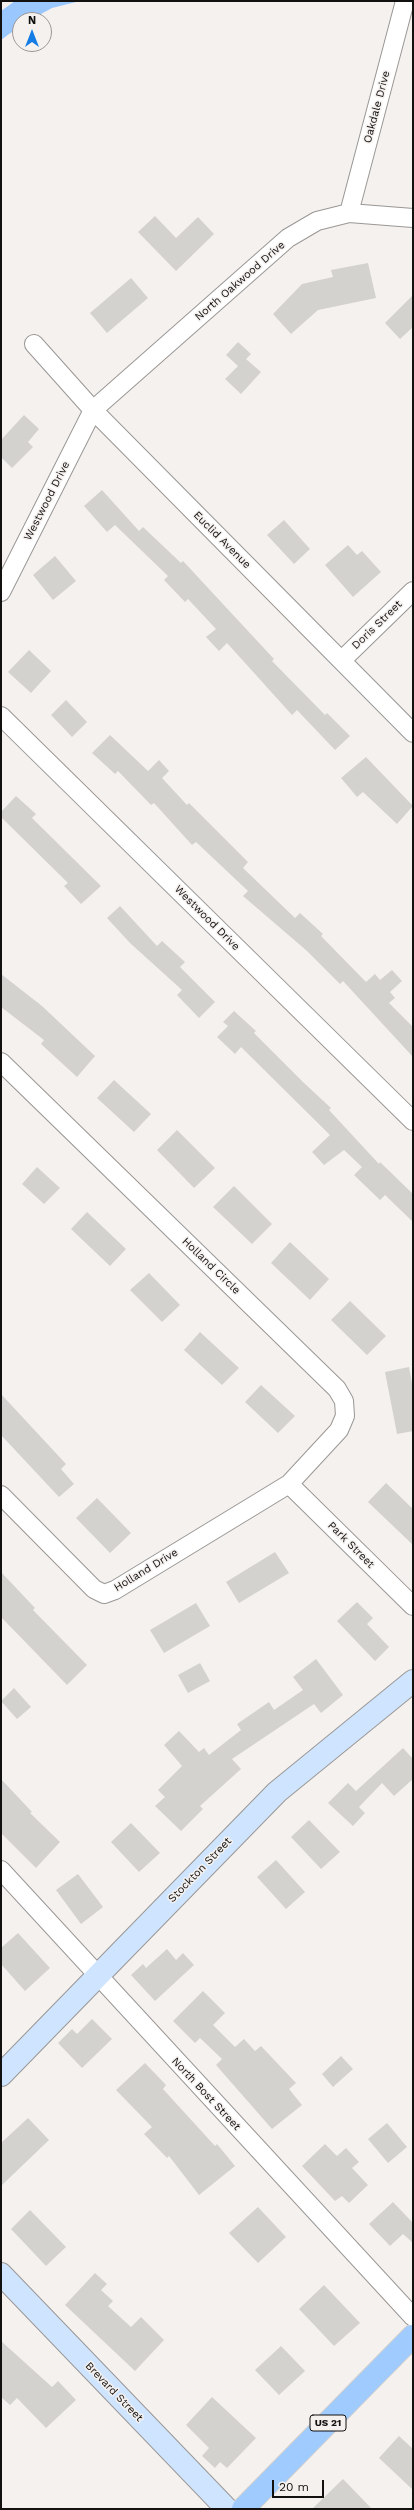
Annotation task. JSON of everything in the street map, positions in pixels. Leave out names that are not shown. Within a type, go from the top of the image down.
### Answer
[{"type":"main road","name":"US 21","points":[[243,2509],[413,2336]]},
{"type":"street","name":"Oakdale Drive","points":[[349,213],[405,1]]},
{"type":"street","name":"North Oakwood Drive","points":[[93,410],[288,238],[317,221],[349,213],[413,218]]},
{"type":"street","name":"Euclid Avenue","points":[[34,344],[93,410],[413,733]]},
{"type":"street","name":"Westwood Drive","points":[[1,592],[93,410]]},
{"type":"street","name":"Doris Street","points":[[342,660],[413,591]]},
{"type":"street","name":"Westwood Drive","points":[[1,716],[413,1121]]},
{"type":"street","name":"Holland Circle","points":[[1,1062],[337,1389],[344,1401],[345,1416],[339,1430],[289,1484]]},
{"type":"street","name":"Holland Drive","points":[[1,1495],[94,1589],[104,1594],[115,1590],[289,1484]]},
{"type":"street","name":"Park Street","points":[[289,1484],[413,1606]]},
{"type":"street","name":"Stockton Street","points":[[1,2075],[277,1792],[413,1681]]},
{"type":"street","name":"North Bost Street","points":[[1,1870],[97,1976],[413,2317]]},
{"type":"street","name":"Brevard Street","points":[[1,2274],[227,2509]]},
{"type":"water","points":[[15,1],[80,1],[52,8],[45,12],[12,12],[12,32],[1,40],[1,11]]},
{"type":"building","points":[[155,216],[176,238],[198,217],[214,234],[176,271],[138,232]]},
{"type":"building","points":[[368,263],[376,298],[318,310],[291,334],[273,314],[302,284],[333,277],[331,270]]},
{"type":"building","points":[[131,278],[148,298],[107,333],[90,313]]},
{"type":"building","points":[[413,295],[413,327],[400,339],[385,323]]},
{"type":"building","points":[[238,342],[251,354],[246,359],[261,372],[241,394],[225,379],[238,366],[226,355]]},
{"type":"building","points":[[24,415],[39,429],[28,442],[33,447],[12,468],[1,457],[1,440]]},
{"type":"building","points":[[102,490],[139,531],[143,527],[181,563],[183,561],[274,659],[272,661],[325,715],[327,713],[350,736],[335,750],[297,710],[292,715],[227,643],[219,651],[206,637],[216,629],[188,599],[185,602],[164,580],[168,576],[115,525],[107,532],[84,506]]},
{"type":"building","points":[[284,520],[310,549],[294,564],[267,535]]},
{"type":"building","points":[[348,545],[357,555],[362,551],[381,572],[353,597],[325,565]]},
{"type":"building","points":[[55,556],[76,581],[53,600],[33,575]]},
{"type":"building","points":[[29,650],[51,671],[31,693],[8,672]]},
{"type":"building","points":[[66,700],[87,722],[72,737],[51,715]]},
{"type":"building","points":[[110,735],[148,771],[159,760],[169,771],[162,778],[187,805],[189,803],[248,862],[243,868],[295,918],[300,913],[323,934],[321,936],[366,982],[375,974],[380,980],[392,970],[402,981],[390,992],[395,998],[389,1003],[413,1027],[413,1057],[343,981],[340,984],[307,951],[243,896],[248,891],[196,842],[192,845],[154,803],[151,805],[118,771],[115,774],[92,753]]},
{"type":"building","points":[[366,757],[413,806],[397,824],[363,792],[357,797],[341,778]]},
{"type":"building","points":[[16,796],[36,814],[32,818],[101,886],[81,904],[64,886],[68,883],[1,817],[1,812]]},
{"type":"building","points":[[120,906],[157,946],[162,941],[185,962],[180,967],[215,1002],[199,1018],[177,995],[182,990],[130,943],[107,918]]},
{"type":"building","points":[[1,974],[42,1006],[95,1056],[77,1077],[41,1044],[44,1040],[1,1007]]},
{"type":"building","points":[[234,1011],[256,1031],[254,1033],[304,1083],[331,1108],[329,1110],[379,1164],[380,1162],[413,1194],[413,1222],[385,1195],[380,1200],[354,1175],[362,1167],[344,1150],[324,1165],[312,1152],[330,1135],[241,1047],[235,1054],[217,1037],[228,1026],[223,1022]]},
{"type":"building","points":[[114,1080],[151,1114],[134,1132],[97,1098]]},
{"type":"building","points":[[177,1130],[215,1168],[194,1188],[157,1150]]},
{"type":"building","points":[[37,1167],[60,1188],[44,1204],[22,1184]]},
{"type":"building","points":[[234,1186],[272,1224],[252,1244],[213,1207]]},
{"type":"building","points":[[87,1212],[126,1249],[110,1266],[71,1229]]},
{"type":"building","points":[[290,1242],[329,1279],[310,1300],[271,1263]]},
{"type":"building","points":[[149,1273],[180,1305],[162,1322],[130,1290]]},
{"type":"building","points":[[350,1301],[386,1336],[367,1355],[331,1320]]},
{"type":"building","points":[[200,1332],[239,1368],[222,1385],[184,1350]]},
{"type":"building","points":[[409,1367],[413,1389],[413,1431],[397,1434],[385,1372]]},
{"type":"building","points":[[261,1385],[295,1416],[278,1433],[245,1402]]},
{"type":"building","points":[[1,1394],[66,1464],[61,1469],[74,1484],[59,1497],[1,1435]]},
{"type":"building","points":[[386,1483],[413,1509],[413,1545],[368,1502]]},
{"type":"building","points":[[97,1498],[131,1533],[110,1553],[76,1518]]},
{"type":"building","points":[[275,1552],[289,1573],[239,1603],[226,1582]]},
{"type":"building","points":[[1,1572],[35,1608],[33,1610],[87,1665],[67,1685],[1,1617]]},
{"type":"building","points":[[357,1602],[373,1618],[367,1624],[389,1647],[375,1661],[337,1621]]},
{"type":"building","points":[[196,1603],[210,1626],[164,1653],[150,1630]]},
{"type":"building","points":[[316,1659],[343,1695],[321,1713],[314,1704],[232,1759],[241,1769],[200,1806],[203,1809],[181,1831],[155,1806],[165,1797],[158,1790],[182,1766],[164,1745],[179,1731],[199,1752],[204,1748],[209,1755],[241,1730],[237,1724],[269,1702],[274,1710],[303,1690],[293,1677]]},
{"type":"building","points":[[200,1663],[210,1681],[188,1693],[178,1675]]},
{"type":"building","points":[[14,1688],[31,1707],[17,1719],[1,1701]]},
{"type":"building","points":[[403,1748],[413,1759],[413,1779],[394,1796],[382,1783],[359,1807],[365,1813],[353,1826],[328,1803],[348,1783],[356,1791]]},
{"type":"building","points":[[1,1779],[32,1812],[30,1813],[60,1842],[36,1868],[1,1833]]},
{"type":"building","points":[[309,1820],[340,1852],[321,1869],[291,1837]]},
{"type":"building","points":[[131,1823],[160,1853],[139,1872],[111,1842]]},
{"type":"building","points":[[276,1860],[305,1892],[286,1909],[257,1877]]},
{"type":"building","points":[[78,1874],[103,1907],[81,1924],[56,1890]]},
{"type":"building","points":[[18,1933],[50,1968],[25,1991],[1,1964],[1,1948]]},
{"type":"building","points":[[167,1949],[176,1960],[183,1953],[194,1965],[155,2001],[131,1975],[143,1964],[146,1968]]},
{"type":"building","points":[[203,1991],[225,2013],[213,2025],[235,2047],[244,2039],[255,2051],[261,2046],[296,2083],[289,2089],[302,2105],[272,2129],[216,2065],[222,2059],[200,2038],[195,2043],[173,2021]]},
{"type":"building","points":[[92,2019],[112,2039],[82,2068],[58,2043],[72,2029],[77,2034]]},
{"type":"building","points":[[341,2056],[353,2069],[333,2087],[322,2074]]},
{"type":"building","points":[[145,2063],[166,2085],[163,2089],[215,2146],[217,2144],[235,2166],[199,2195],[169,2156],[167,2158],[144,2134],[152,2127],[116,2090]]},
{"type":"building","points":[[28,2118],[49,2140],[1,2186],[1,2143]]},
{"type":"building","points":[[387,2123],[407,2147],[388,2163],[368,2139]]},
{"type":"building","points":[[325,2144],[337,2156],[346,2148],[359,2162],[352,2168],[368,2185],[349,2203],[342,2196],[335,2201],[302,2166]]},
{"type":"building","points":[[393,2202],[413,2223],[413,2243],[403,2234],[390,2246],[369,2224]]},
{"type":"building","points":[[258,2207],[286,2237],[258,2263],[229,2233]]},
{"type":"building","points":[[30,2210],[66,2247],[46,2266],[11,2229]]},
{"type":"building","points":[[95,2273],[107,2284],[101,2290],[113,2301],[108,2306],[131,2327],[141,2317],[164,2340],[135,2371],[65,2305]]},
{"type":"building","points":[[324,2285],[360,2323],[334,2346],[299,2309]]},
{"type":"building","points":[[1,2341],[52,2387],[58,2381],[76,2400],[46,2428],[17,2398],[10,2405],[1,2397]]},
{"type":"building","points":[[281,2346],[305,2371],[279,2395],[255,2370]]},
{"type":"building","points":[[212,2397],[256,2438],[227,2468],[220,2462],[215,2468],[202,2456],[209,2448],[186,2425]]},
{"type":"building","points":[[399,2436],[413,2449],[413,2490],[379,2458]]},
{"type":"building","points":[[343,2479],[372,2509],[312,2509]]}]
